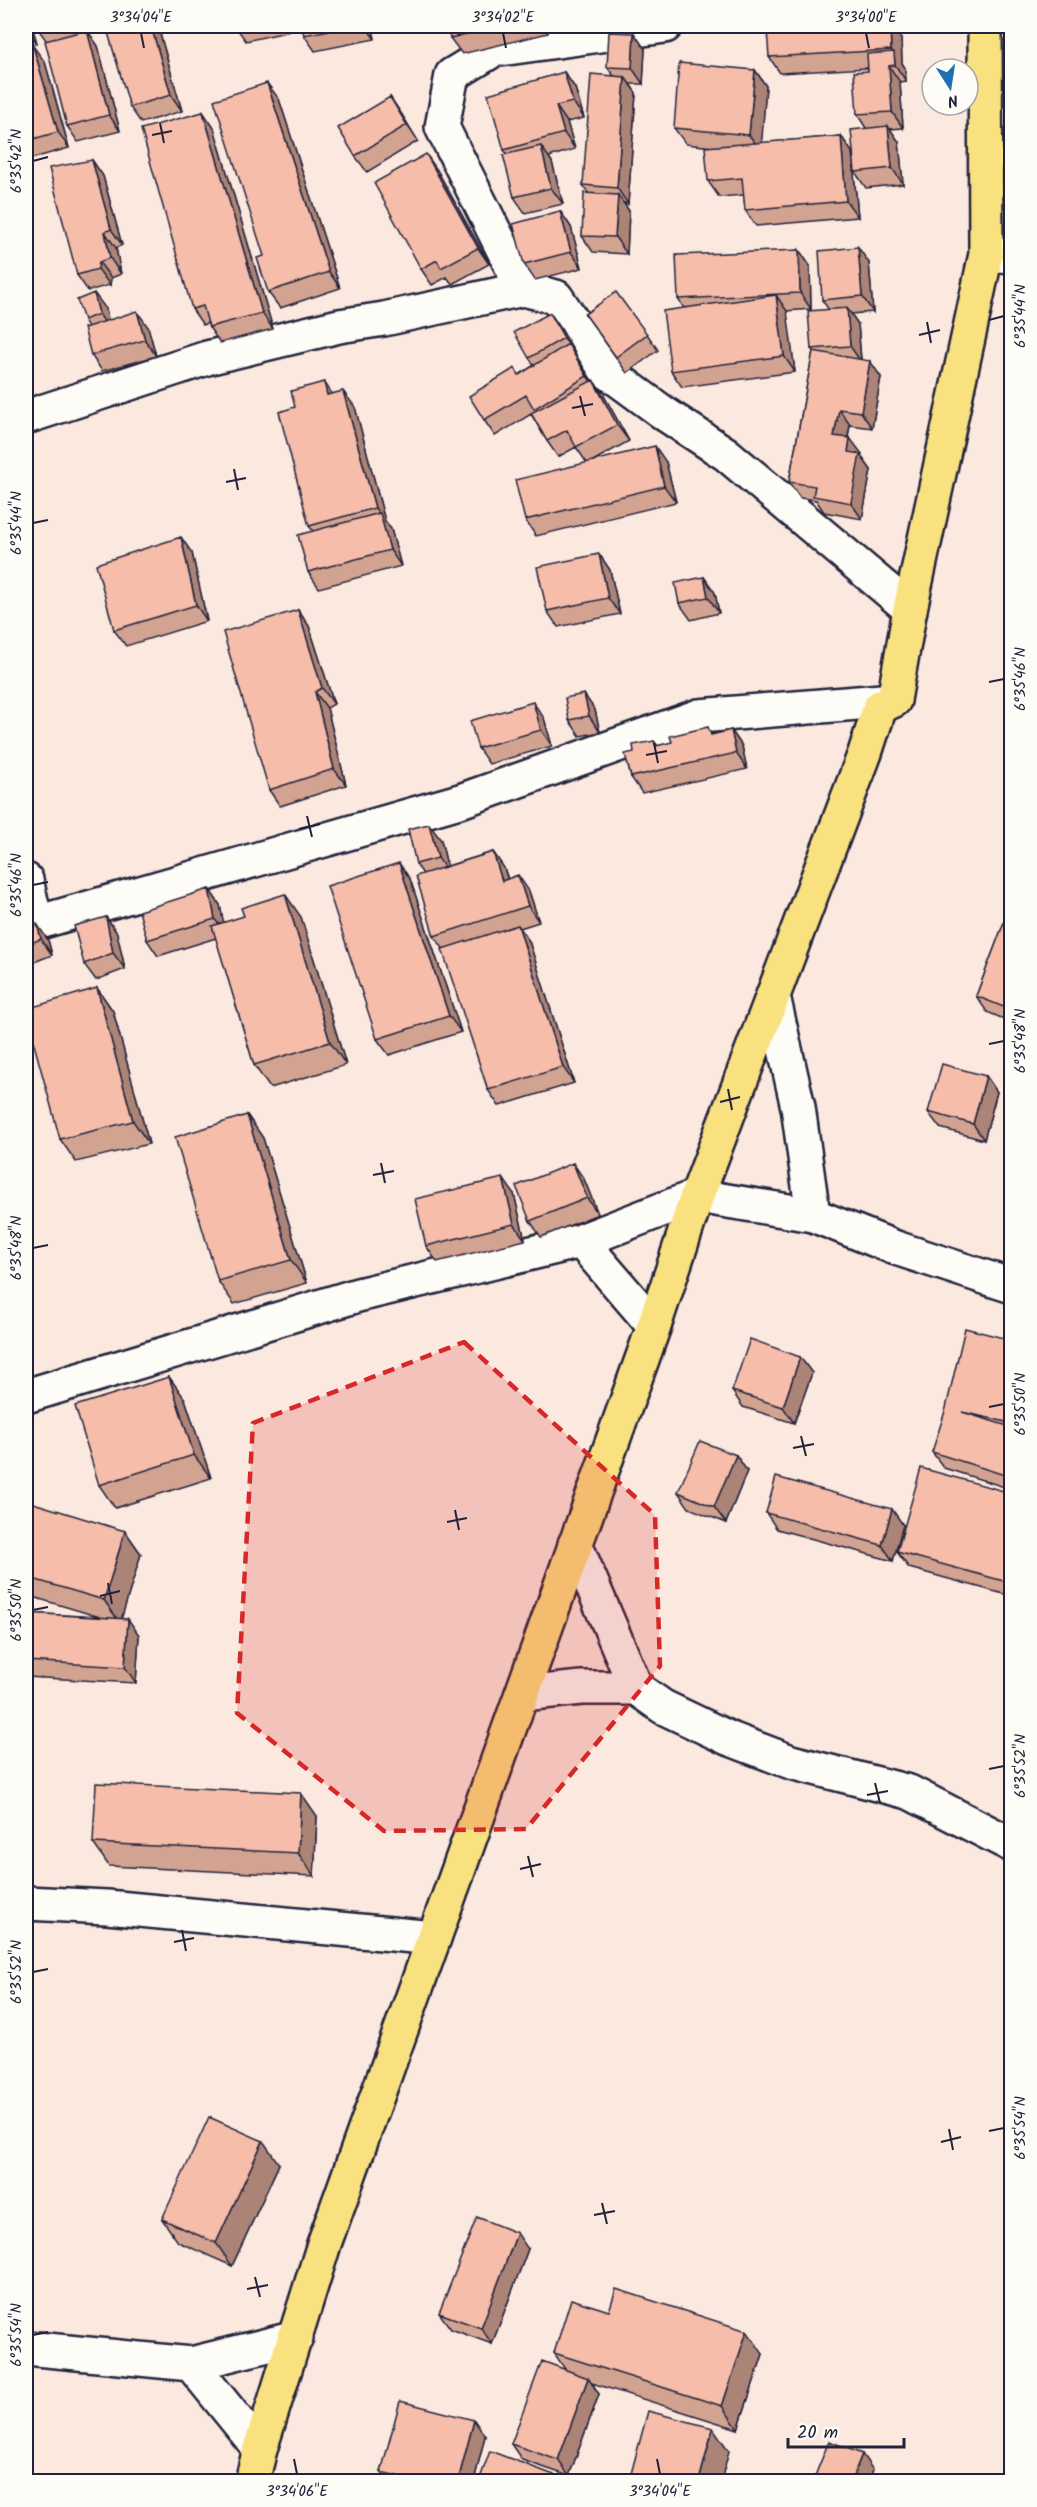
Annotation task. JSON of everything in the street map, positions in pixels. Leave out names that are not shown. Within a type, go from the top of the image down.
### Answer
[{"type":"main road","points":[[252,2481],[324,2244],[654,1326],[696,1196],[880,707],[894,700],[910,609],[999,255],[985,26]]},
{"type":"street","points":[[523,289],[442,127],[452,75],[493,50],[665,26]]},
{"type":"street","points":[[26,417],[207,358],[339,326],[384,320],[523,289],[556,297],[605,370],[665,414],[726,453],[910,609]]},
{"type":"street","points":[[26,880],[31,924],[463,800],[699,716],[894,700]]},
{"type":"street","points":[[773,996],[798,1107],[813,1215]]},
{"type":"street","points":[[26,1396],[358,1295],[581,1241],[696,1196],[813,1215],[896,1248],[1011,1286]]},
{"type":"street","points":[[581,1241],[654,1326]]},
{"type":"street","points":[[575,1544],[636,1688],[663,1707],[728,1738],[791,1762],[909,1792],[1011,1845]]},
{"type":"street","points":[[522,1694],[582,1688],[636,1688]]},
{"type":"street","points":[[26,1903],[107,1907],[434,1938]]},
{"type":"street","points":[[26,2348],[191,2364],[296,2338]]},
{"type":"street","points":[[191,2364],[260,2449]]},
{"type":"highlighted area","points":[[464,1342],[655,1515],[660,1666],[526,1829],[384,1831],[237,1713],[253,1423]]},
{"type":"building","points":[[106,26],[151,26],[171,95],[130,107]]},
{"type":"building","points":[[302,26],[351,26],[304,35]]},
{"type":"building","points":[[447,26],[501,26],[450,38]]},
{"type":"building","points":[[890,26],[891,50],[769,57],[767,30]]},
{"type":"building","points":[[87,30],[109,115],[67,126],[45,41]]},
{"type":"building","points":[[609,32],[634,33],[632,68],[607,67]]},
{"type":"building","points":[[33,46],[58,132],[26,141],[26,48]]},
{"type":"building","points":[[894,52],[895,65],[889,66],[892,112],[857,114],[854,72],[868,71],[867,54]]},
{"type":"building","points":[[679,63],[755,70],[749,135],[674,128]]},
{"type":"building","points":[[564,72],[573,102],[556,106],[564,133],[504,150],[488,94]]},
{"type":"building","points":[[591,74],[625,77],[617,188],[583,185]]},
{"type":"building","points":[[267,83],[329,272],[268,292],[257,258],[264,256],[214,100]]},
{"type":"building","points":[[390,97],[407,125],[355,156],[338,128]]},
{"type":"building","points":[[203,112],[262,313],[209,327],[203,306],[192,309],[141,129]]},
{"type":"building","points":[[888,126],[892,168],[855,172],[851,130]]},
{"type":"building","points":[[841,136],[846,201],[745,210],[742,178],[708,181],[705,147]]},
{"type":"building","points":[[541,146],[551,188],[514,197],[503,155]]},
{"type":"building","points":[[426,154],[478,248],[441,268],[437,260],[421,269],[374,183]]},
{"type":"building","points":[[92,160],[111,229],[105,232],[110,258],[99,262],[98,269],[77,275],[49,168]]},
{"type":"building","points":[[584,193],[618,195],[615,237],[582,236]]},
{"type":"building","points":[[560,211],[571,252],[524,264],[513,224]]},
{"type":"building","points":[[858,247],[862,296],[822,300],[819,251]]},
{"type":"building","points":[[799,250],[800,293],[678,299],[676,255]]},
{"type":"building","points":[[616,292],[647,334],[616,357],[585,314]]},
{"type":"building","points":[[94,293],[99,314],[84,320],[77,300]]},
{"type":"building","points":[[776,295],[784,356],[671,371],[663,311]]},
{"type":"building","points":[[847,308],[850,346],[811,349],[808,311]]},
{"type":"building","points":[[137,311],[145,340],[91,355],[84,328]]},
{"type":"building","points":[[550,313],[564,338],[529,358],[514,332]]},
{"type":"building","points":[[568,344],[587,376],[534,409],[526,395],[484,420],[469,396],[515,368],[519,375]]},
{"type":"building","points":[[813,351],[870,361],[861,412],[839,409],[834,436],[850,438],[848,452],[860,454],[851,503],[813,496],[815,486],[789,482]]},
{"type":"building","points":[[593,380],[617,425],[576,447],[567,430],[547,441],[531,413]]},
{"type":"building","points":[[324,382],[327,395],[343,391],[375,508],[309,526],[279,412],[295,407],[291,391]]},
{"type":"building","points":[[655,446],[664,486],[525,520],[515,480]]},
{"type":"building","points":[[380,513],[390,550],[308,572],[298,535]]},
{"type":"building","points":[[181,537],[196,605],[114,630],[96,564]]},
{"type":"building","points":[[599,554],[608,598],[547,611],[537,567]]},
{"type":"building","points":[[704,577],[708,597],[679,603],[675,583]]},
{"type":"building","points":[[298,610],[322,688],[315,692],[334,769],[269,790],[223,632]]},
{"type":"building","points":[[584,694],[589,716],[569,720],[565,698]]},
{"type":"building","points":[[533,702],[541,730],[478,748],[470,721]]},
{"type":"building","points":[[708,727],[711,735],[731,730],[736,753],[631,777],[625,754],[634,752],[633,745],[654,741],[656,746],[672,742],[670,736]]},
{"type":"building","points":[[429,824],[438,858],[416,864],[408,829]]},
{"type":"building","points":[[493,852],[502,881],[518,875],[528,906],[434,936],[416,876]]},
{"type":"building","points":[[399,863],[449,1016],[377,1039],[327,886]]},
{"type":"building","points":[[209,889],[215,919],[147,940],[139,911]]},
{"type":"building","points":[[285,894],[330,1042],[254,1065],[212,926],[244,916],[241,908]]},
{"type":"building","points":[[1011,904],[1011,1010],[976,996]]},
{"type":"building","points":[[106,917],[113,953],[84,964],[74,926]]},
{"type":"building","points":[[37,924],[41,939],[26,945],[26,928]]},
{"type":"building","points":[[518,925],[563,1067],[488,1090],[442,949]]},
{"type":"building","points":[[97,988],[133,1121],[60,1139],[26,1009]]},
{"type":"building","points":[[942,1064],[986,1076],[973,1124],[928,1112]]},
{"type":"building","points":[[247,1115],[291,1260],[218,1281],[175,1137]]},
{"type":"building","points":[[573,1163],[587,1198],[530,1221],[516,1186]]},
{"type":"building","points":[[503,1178],[514,1224],[426,1246],[415,1199]]},
{"type":"building","points":[[965,1328],[1011,1340],[1011,1423],[962,1412],[1011,1427],[1011,1477],[932,1452],[946,1408]]},
{"type":"building","points":[[750,1339],[800,1357],[783,1407],[732,1391]]},
{"type":"building","points":[[169,1377],[194,1455],[99,1485],[75,1406]]},
{"type":"building","points":[[700,1441],[736,1455],[714,1507],[678,1492]]},
{"type":"building","points":[[921,1468],[1011,1493],[1011,1583],[897,1552]]},
{"type":"building","points":[[776,1477],[892,1509],[882,1545],[766,1513]]},
{"type":"building","points":[[30,1502],[125,1531],[104,1600],[26,1577],[26,1515]]},
{"type":"building","points":[[26,1613],[128,1619],[125,1667],[26,1661]]},
{"type":"building","points":[[96,1783],[301,1793],[298,1853],[93,1843]]},
{"type":"building","points":[[209,2117],[263,2141],[216,2243],[162,2219]]},
{"type":"building","points":[[477,2217],[517,2233],[481,2328],[439,2313]]},
{"type":"building","points":[[616,2289],[747,2331],[722,2406],[554,2353],[571,2299],[609,2311]]},
{"type":"building","points":[[542,2361],[588,2378],[558,2460],[511,2444]]},
{"type":"building","points":[[400,2401],[474,2420],[458,2481],[418,2481],[381,2472]]},
{"type":"building","points":[[648,2411],[713,2428],[699,2481],[629,2481]]},
{"type":"building","points":[[829,2441],[862,2454],[851,2481],[813,2481]]},
{"type":"building","points":[[490,2451],[554,2475],[552,2481],[479,2481]]},
{"type":"building","points":[[912,2473],[951,2481],[911,2481]]}]
